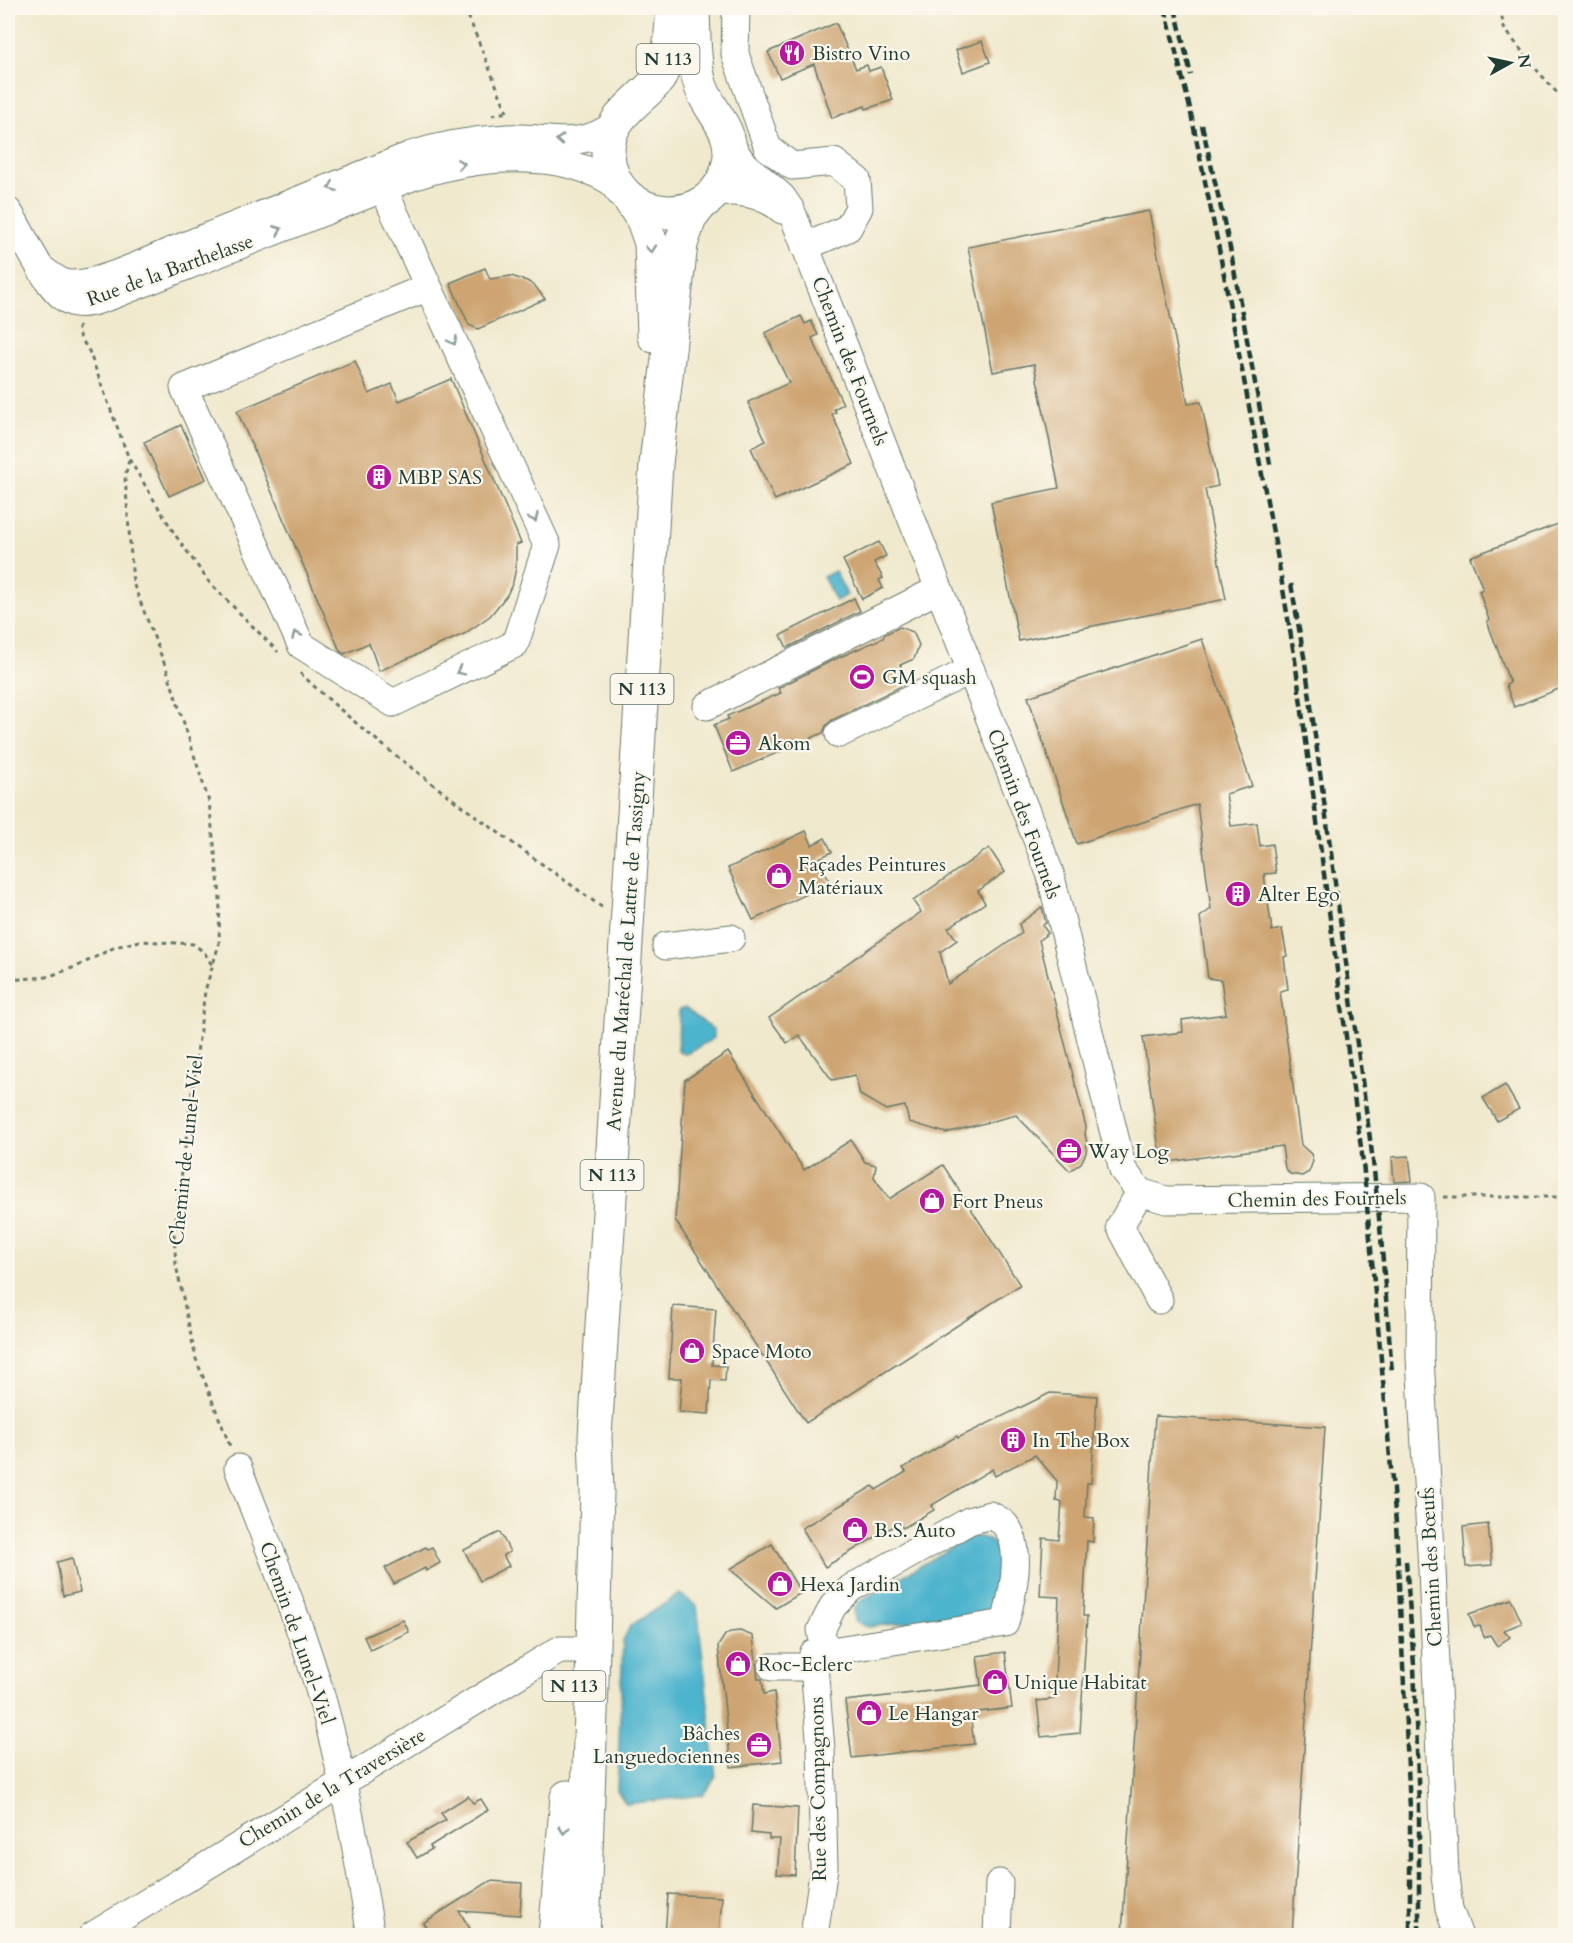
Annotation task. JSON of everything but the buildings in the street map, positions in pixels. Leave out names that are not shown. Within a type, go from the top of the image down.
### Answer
[{"type":"main road","name":"N 113","points":[[638,99],[658,81],[668,58],[673,8]]},
{"type":"main road","name":"N 113","points":[[693,8],[699,81],[709,105]]},
{"type":"main road","points":[[671,91],[693,96],[709,105],[721,120],[729,142],[729,162],[723,180],[707,199],[686,210],[667,213],[646,208],[623,192],[612,173],[608,155],[609,139],[615,124],[625,110],[638,99],[653,93],[671,91]]},
{"type":"main road","name":"Avenue du Maréchal de Lattre de Tassigny","points":[[623,192],[643,220],[651,243],[656,464]]},
{"type":"main road","name":"Avenue du Maréchal de Lattre de Tassigny","points":[[583,1935],[597,1492],[595,1437],[656,464],[681,244],[690,218],[707,199]]},
{"type":"main road","name":"Avenue du Maréchal de Lattre de Tassigny","points":[[555,1935],[572,1736],[583,1480],[595,1437]]},
{"type":"street","points":[[736,8],[735,54],[768,148],[792,166],[834,162],[857,180],[860,208],[848,228],[804,243]]},
{"type":"street","name":"Rue de la Barthelasse","points":[[378,179],[411,155],[439,146],[466,141],[510,138],[575,141],[603,134],[615,124]]},
{"type":"street","name":"Chemin des Fournels","points":[[729,142],[742,162],[782,197],[791,210],[1050,873],[1123,1170],[1140,1192],[1166,1200],[1421,1197]]},
{"type":"street","name":"Rue de la Barthelasse","points":[[8,211],[40,268],[68,284],[105,277],[378,179],[463,163],[522,159],[583,168],[606,177],[623,192]]},
{"type":"street","points":[[378,179],[428,287],[547,545],[515,644],[393,703],[301,645],[184,388],[428,287]]},
{"type":"street","name":"Chemin des Fournels","points":[[707,199],[734,192],[762,198],[776,204],[786,214],[804,243]]},
{"type":"street","points":[[707,706],[939,589]]},
{"type":"street","points":[[838,734],[971,670]]},
{"type":"street","points":[[666,946],[730,938]]},
{"type":"street","points":[[1140,1192],[1120,1226],[1159,1300]]},
{"type":"street","name":"Chemin des Bœufs","points":[[1421,1197],[1420,1358],[1432,1569],[1444,1864],[1449,1909],[1459,1935]]},
{"type":"street","name":"Chemin de Lunel-Viel","points":[[238,1468],[301,1634],[322,1698],[343,1781],[371,1935]]},
{"type":"street","name":"Rue des Compagnons","points":[[814,1935],[824,1867],[819,1660],[822,1630],[833,1606],[850,1588],[969,1521],[990,1515],[1006,1524],[1016,1546],[1012,1595],[1005,1623],[819,1660]]},
{"type":"street","name":"Chemin de la Traversière","points":[[92,1935],[559,1650],[575,1650]]},
{"type":"street","points":[[772,1667],[819,1660]]},
{"type":"street","points":[[997,1935],[999,1883]]},
{"type":"path","points":[[465,8],[507,112],[510,138]]},
{"type":"path","points":[[1500,8],[1504,28],[1560,96],[1566,108]]},
{"type":"path","name":"Chemin de Lunel-Viel","points":[[77,332],[88,351],[129,459],[124,477],[133,583],[168,673],[209,802],[220,895],[219,944],[205,990],[174,1234],[178,1275],[196,1359],[238,1468]]},
{"type":"path","points":[[8,980],[47,977],[78,966],[115,947],[140,941],[193,944],[204,952],[212,965]]},
{"type":"path","points":[[1421,1197],[1566,1197]]},
{"type":"water","points":[[835,571],[847,595],[836,601],[823,577]]},
{"type":"water","points":[[685,1008],[714,1030],[714,1038],[686,1054],[678,1051],[679,1010]]},
{"type":"water","points":[[976,1536],[994,1544],[998,1556],[997,1594],[988,1610],[980,1614],[868,1627],[856,1622],[855,1609],[863,1599],[968,1538]]},
{"type":"water","points":[[680,1594],[697,1606],[716,1777],[703,1795],[626,1804],[617,1790],[623,1641],[630,1626]]},
{"type":"railway","points":[[1165,8],[1189,104],[1219,249],[1276,548],[1295,660],[1363,1162],[1396,1523],[1410,1808],[1410,1936]]},
{"type":"railway","points":[[1175,8],[1191,75]]},
{"type":"railway","points":[[1202,125],[1230,248],[1271,469]]},
{"type":"railway","points":[[1291,584],[1305,662],[1373,1161],[1392,1372]]},
{"type":"railway","points":[[1406,1561],[1414,1665],[1419,1807],[1419,1936]]},
{"type":"place","name":"Bistro Vino","points":[[792,53]]},
{"type":"place","name":"MBP SAS","points":[[379,477]]},
{"type":"place","name":"GM squash","points":[[862,677]]},
{"type":"place","name":"Akom","points":[[738,743]]},
{"type":"place","name":"Façades Peintures Matériaux","points":[[779,876]]},
{"type":"place","name":"Alter Ego","points":[[1238,894]]},
{"type":"place","name":"Way Log","points":[[1069,1151]]},
{"type":"place","name":"Fort Pneus","points":[[932,1201]]},
{"type":"place","name":"Space Moto","points":[[692,1351]]},
{"type":"place","name":"In The Box","points":[[1013,1440]]},
{"type":"place","name":"B.S. Auto","points":[[855,1530]]},
{"type":"place","name":"Hexa Jardin","points":[[780,1584]]},
{"type":"place","name":"Roc-Eclerc","points":[[738,1664]]},
{"type":"place","name":"Unique Habitat","points":[[995,1682]]},
{"type":"place","name":"Le Hangar","points":[[869,1713]]},
{"type":"place","name":"Bâches Languedociennes","points":[[759,1745]]}]
